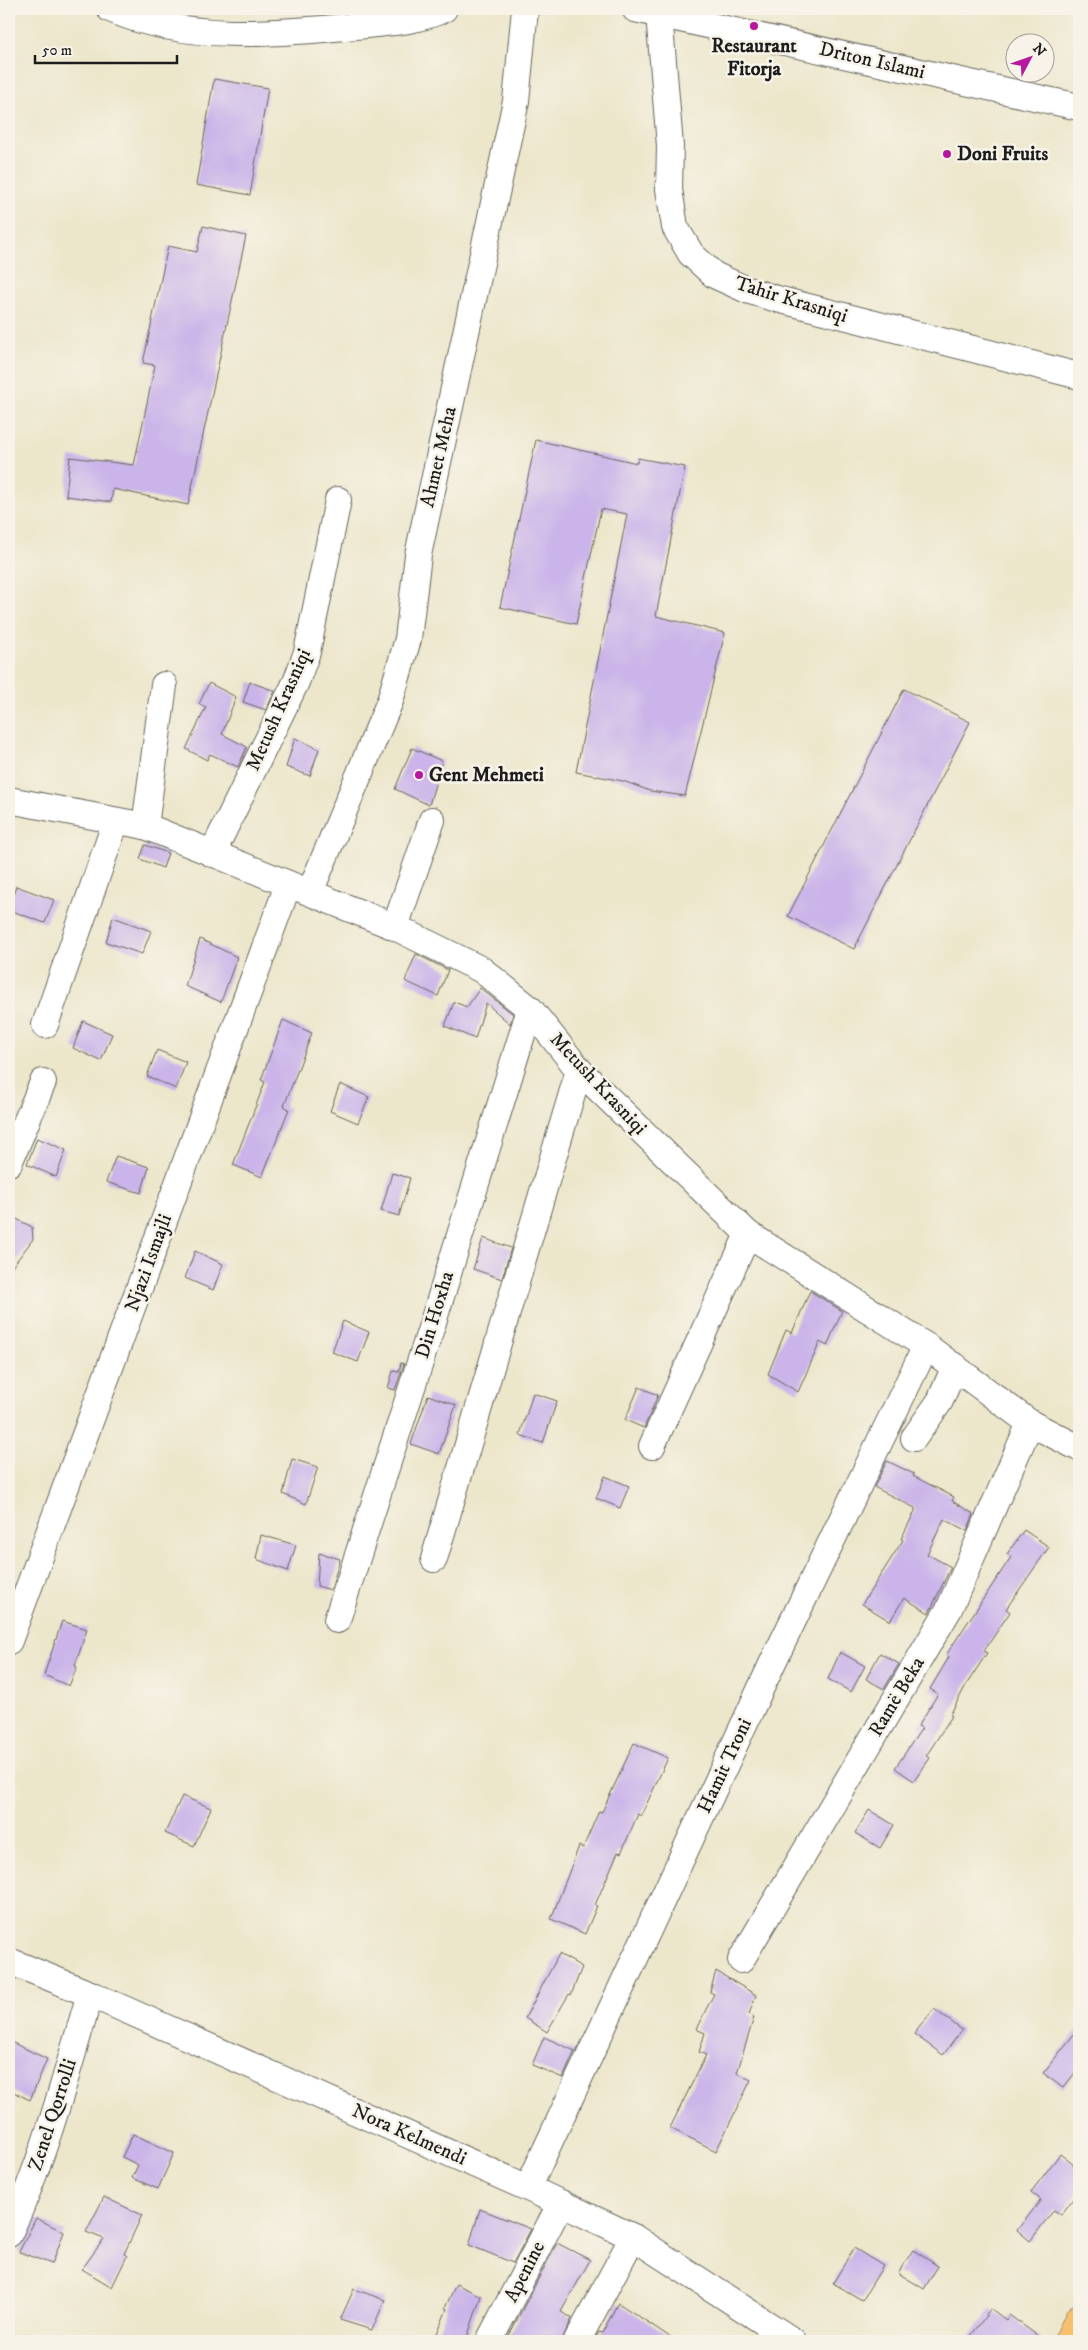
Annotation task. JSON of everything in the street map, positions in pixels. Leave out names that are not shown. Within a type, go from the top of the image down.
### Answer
[{"type":"main road","points":[[1068,2341],[1079,2318]]},
{"type":"street","points":[[110,9],[134,18],[203,31],[291,32],[406,21],[434,14],[444,9]]},
{"type":"street","name":"Ahmet Meha","points":[[299,888],[390,701],[408,639],[418,555],[516,102],[525,9]]},
{"type":"street","name":"Driton Islami","points":[[647,11],[1079,107]]},
{"type":"street","name":"Tahir Krasniqi","points":[[647,11],[670,146],[669,189],[675,228],[692,254],[714,275],[746,290],[777,299],[1079,376]]},
{"type":"street","name":"Metush Krasniqi","points":[[212,854],[296,682],[308,652],[338,500]]},
{"type":"street","points":[[145,826],[164,685]]},
{"type":"street","name":"Metush Krasniqi","points":[[9,800],[145,826],[394,928],[482,970],[530,1009],[579,1070],[748,1234],[926,1346],[1030,1423],[1079,1448]]},
{"type":"street","points":[[394,928],[432,820]]},
{"type":"street","points":[[45,1024],[116,821]]},
{"type":"street","name":"Njazi Ismajli","points":[[9,1641],[299,888]]},
{"type":"street","name":"Din Hoxha","points":[[337,1620],[434,1318],[530,1009]]},
{"type":"street","points":[[434,1559],[579,1070]]},
{"type":"street","points":[[9,1163],[43,1082]]},
{"type":"street","points":[[652,1446],[748,1234]]},
{"type":"street","name":"Hamit Troni","points":[[528,2188],[773,1662],[926,1346]]},
{"type":"street","points":[[914,1438],[940,1401],[955,1366]]},
{"type":"street","name":"Ramë Beka","points":[[741,1960],[949,1609],[1030,1423]]},
{"type":"street","name":"Nora Kelmendi","points":[[9,1961],[90,1994],[528,2188],[633,2237],[793,2341]]},
{"type":"street","name":"Zenel Qorrolli","points":[[9,2234],[29,2191],[54,2116],[90,1994]]},
{"type":"street","name":"Apenine","points":[[489,2341],[561,2203]]},
{"type":"street","points":[[577,2341],[633,2237]]},
{"type":"building","points":[[214,79],[268,88],[250,195],[196,185]]},
{"type":"building","points":[[203,226],[246,236],[188,505],[113,489],[111,502],[66,496],[70,457],[134,465],[155,365],[143,363],[168,246],[197,252]]},
{"type":"building","points":[[536,440],[637,463],[638,458],[685,467],[656,616],[725,633],[685,796],[650,791],[623,781],[576,772],[627,514],[601,509],[576,624],[500,607]]},
{"type":"building","points":[[250,682],[275,691],[266,710],[243,702]]},
{"type":"building","points":[[209,683],[236,697],[222,734],[247,747],[238,767],[210,754],[207,760],[186,749],[206,707],[199,704]]},
{"type":"building","points":[[904,689],[970,722],[854,949],[788,916]]},
{"type":"building","points":[[295,738],[319,749],[310,776],[286,767]]},
{"type":"building","name":"Gent Mehmeti","points":[[412,748],[442,761],[429,805],[395,789]]},
{"type":"building","points":[[145,845],[168,853],[163,868],[140,859]]},
{"type":"building","points":[[16,886],[54,900],[45,923],[9,910]]},
{"type":"building","points":[[113,917],[151,931],[142,954],[106,942]]},
{"type":"building","points":[[200,939],[237,957],[221,1002],[185,986]]},
{"type":"building","points":[[416,954],[448,970],[438,996],[405,981]]},
{"type":"building","points":[[480,988],[513,1014],[510,1024],[486,1003],[475,1039],[445,1026],[454,1002],[467,1007]]},
{"type":"building","points":[[283,1020],[312,1033],[284,1106],[289,1109],[262,1177],[233,1165],[265,1082],[261,1080]]},
{"type":"building","points":[[83,1021],[112,1034],[101,1061],[73,1048]]},
{"type":"building","points":[[157,1050],[186,1062],[176,1089],[147,1076]]},
{"type":"building","points":[[340,1084],[369,1097],[358,1123],[330,1111]]},
{"type":"building","points":[[37,1138],[66,1150],[56,1177],[27,1164]]},
{"type":"building","points":[[116,1156],[149,1167],[141,1193],[106,1182]]},
{"type":"building","points":[[392,1173],[410,1178],[399,1216],[381,1211]]},
{"type":"building","points":[[9,1215],[32,1227],[33,1239],[9,1271]]},
{"type":"building","points":[[483,1238],[511,1248],[502,1279],[473,1269]]},
{"type":"building","points":[[195,1251],[223,1264],[213,1290],[185,1278]]},
{"type":"building","points":[[810,1291],[842,1311],[827,1346],[820,1342],[798,1392],[768,1374],[786,1330],[792,1333]]},
{"type":"building","points":[[343,1321],[369,1332],[358,1362],[332,1352]]},
{"type":"building","points":[[401,1363],[404,1364],[395,1390],[388,1388],[393,1371],[399,1372]]},
{"type":"building","points":[[639,1387],[658,1395],[644,1428],[625,1420]]},
{"type":"building","points":[[533,1393],[557,1401],[543,1443],[520,1435]]},
{"type":"building","points":[[428,1395],[456,1405],[439,1454],[411,1444]]},
{"type":"building","points":[[292,1459],[318,1467],[306,1504],[283,1494]]},
{"type":"building","points":[[887,1461],[954,1497],[952,1501],[974,1514],[967,1531],[944,1519],[927,1554],[951,1567],[929,1613],[904,1598],[890,1621],[862,1604],[903,1540],[901,1539],[915,1511],[915,1508],[874,1487]]},
{"type":"building","points":[[605,1476],[629,1486],[620,1508],[596,1498]]},
{"type":"building","points":[[1024,1530],[1049,1547],[1006,1609],[1010,1612],[984,1651],[987,1653],[966,1685],[950,1715],[952,1716],[926,1756],[930,1758],[914,1781],[895,1768],[922,1728],[918,1726],[938,1694],[930,1689],[949,1657],[946,1655],[1011,1557],[1007,1554]]},
{"type":"building","points":[[261,1535],[296,1545],[288,1571],[256,1559]]},
{"type":"building","points":[[319,1553],[340,1559],[331,1590],[317,1586]]},
{"type":"building","points":[[62,1621],[87,1629],[75,1666],[77,1667],[69,1686],[44,1675]]},
{"type":"building","points":[[840,1652],[865,1666],[851,1692],[828,1679]]},
{"type":"building","points":[[880,1653],[899,1664],[884,1689],[866,1679]]},
{"type":"building","points":[[634,1743],[668,1758],[641,1816],[638,1814],[621,1853],[618,1852],[595,1905],[597,1906],[585,1934],[551,1919],[579,1846],[583,1848],[599,1811],[602,1812]]},
{"type":"building","points":[[182,1796],[211,1808],[194,1846],[165,1833]]},
{"type":"building","points":[[869,1810],[894,1825],[880,1848],[855,1833]]},
{"type":"building","points":[[559,1954],[582,1967],[571,1995],[569,1994],[547,2032],[525,2018]]},
{"type":"building","points":[[716,1971],[756,1995],[749,2014],[754,2017],[737,2073],[751,2080],[716,2151],[670,2128],[706,2055],[699,2052],[705,2033],[696,2029],[714,1994],[710,1992]]},
{"type":"building","points":[[934,2009],[962,2030],[943,2055],[914,2034]]},
{"type":"building","points":[[1079,2028],[1079,2068],[1063,2088],[1043,2073]]},
{"type":"building","points":[[544,2037],[575,2051],[563,2078],[532,2065]]},
{"type":"building","points":[[9,2041],[47,2059],[30,2100],[9,2090]]},
{"type":"building","points":[[133,2134],[174,2153],[158,2189],[132,2178],[138,2165],[122,2157]]},
{"type":"building","points":[[1060,2154],[1079,2169],[1079,2191],[1061,2215],[1054,2210],[1030,2241],[1017,2230],[1041,2200],[1031,2192]]},
{"type":"building","points":[[104,2197],[142,2215],[124,2254],[127,2256],[112,2287],[82,2269],[104,2239],[86,2232]]},
{"type":"building","points":[[480,2209],[531,2229],[513,2263],[469,2245]]},
{"type":"building","points":[[36,2218],[64,2232],[52,2264],[19,2252]]},
{"type":"building","points":[[557,2243],[590,2260],[561,2312],[572,2318],[562,2341],[506,2341]]},
{"type":"building","points":[[854,2248],[883,2266],[862,2300],[833,2283]]},
{"type":"building","points":[[913,2250],[938,2266],[924,2289],[898,2273]]},
{"type":"building","points":[[456,2284],[481,2296],[466,2341],[434,2341],[447,2309],[445,2308]]},
{"type":"building","points":[[354,2289],[385,2300],[372,2330],[340,2320]]},
{"type":"building","points":[[618,2303],[676,2341],[594,2341],[599,2332],[602,2333]]},
{"type":"building","points":[[991,2309],[1006,2320],[1009,2315],[1045,2341],[967,2341]]},
{"type":"place","name":"Restaurant Fitorja","points":[[754,26]]},
{"type":"place","name":"Doni Fruits","points":[[947,154]]},
{"type":"place","name":"Gent Mehmeti","points":[[419,775]]}]
